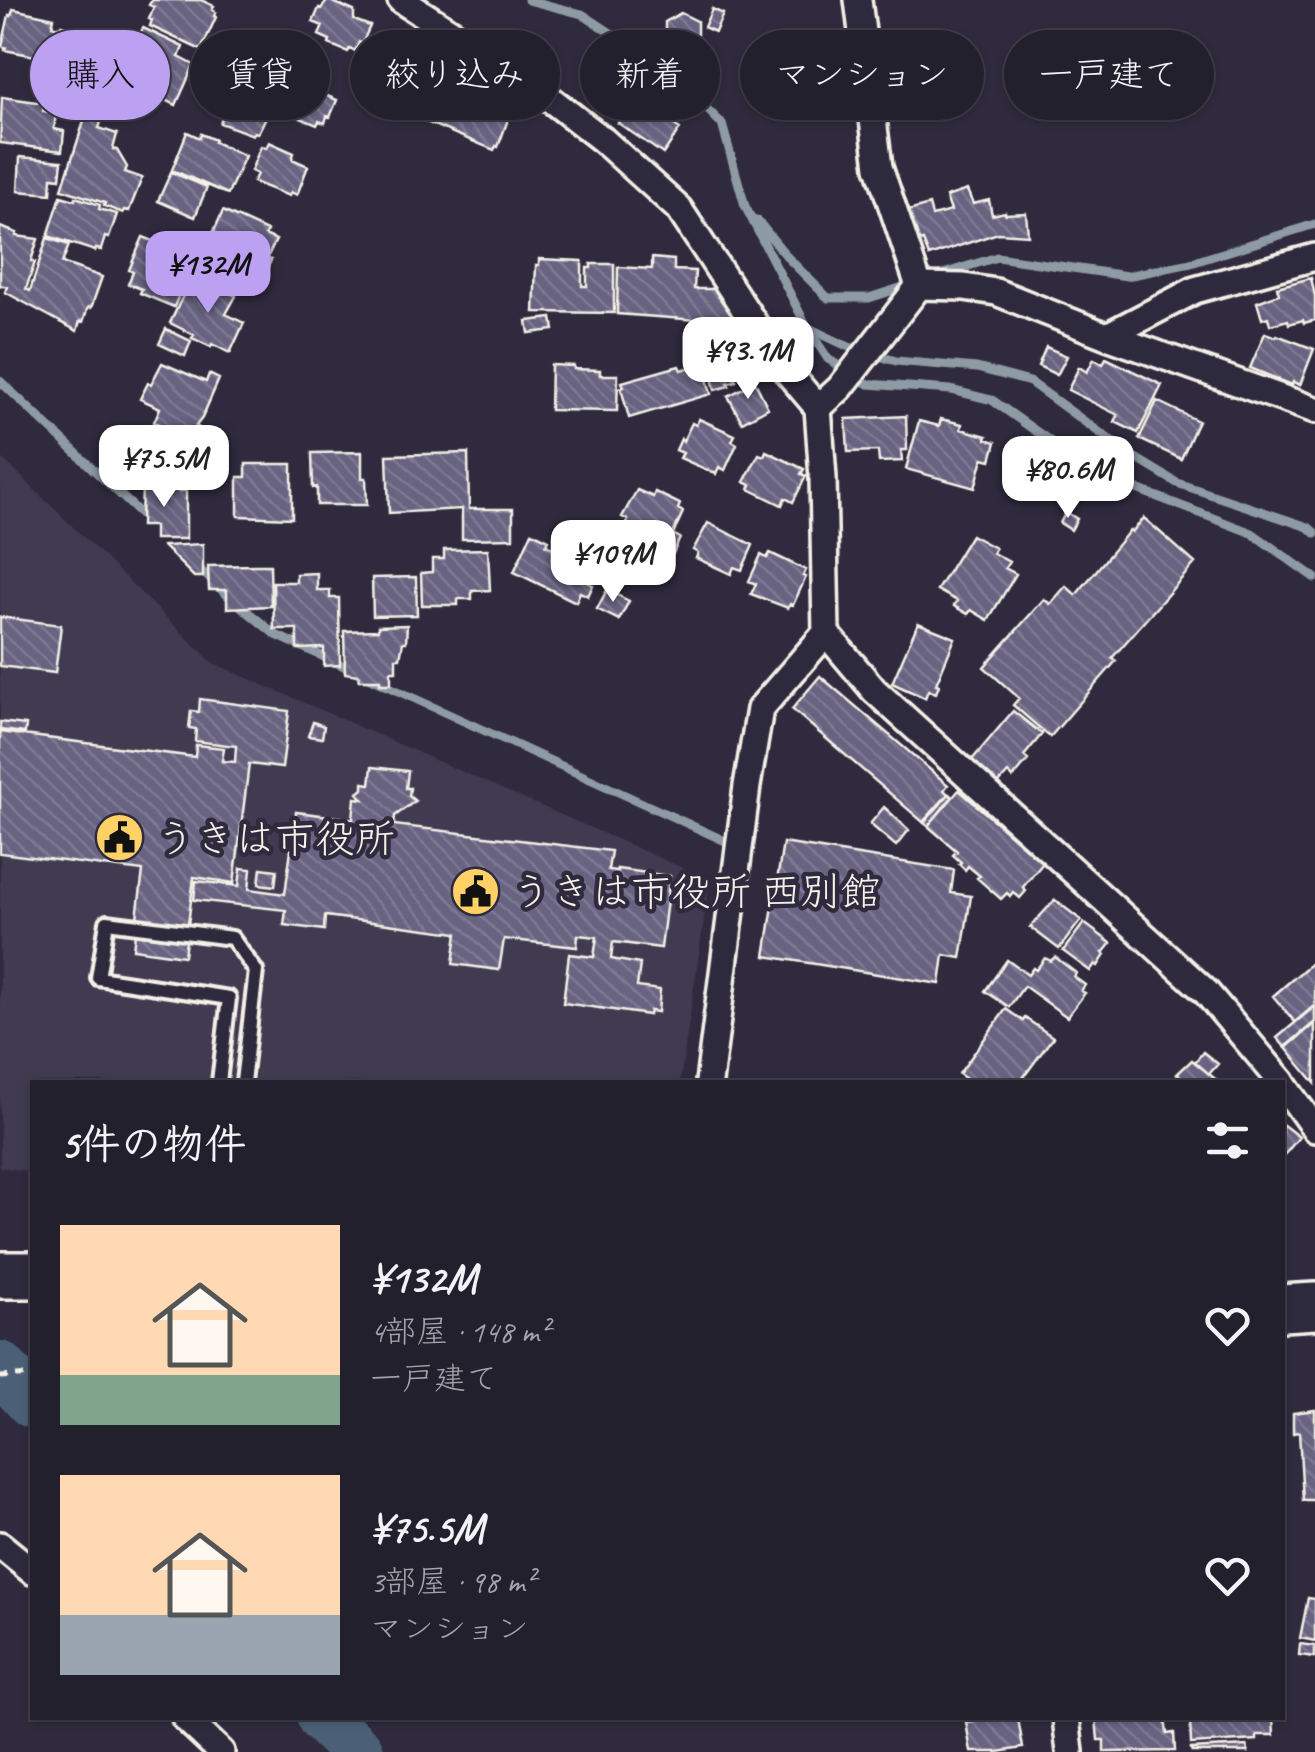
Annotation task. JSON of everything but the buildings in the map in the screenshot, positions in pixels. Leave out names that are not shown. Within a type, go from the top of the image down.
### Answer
[{"type":"highway","points":[[0,1275],[30,1275]]},
{"type":"highway","points":[[1285,1308],[1315,1306]]},
{"type":"street","points":[[401,0],[527,81],[603,140],[679,209],[780,362],[818,408],[826,633],[874,690],[1206,992],[1279,1080]]},
{"type":"street","points":[[858,0],[878,167],[919,286]]},
{"type":"street","points":[[1106,336],[1195,290],[1315,257]]},
{"type":"street","points":[[818,408],[840,388],[919,286]]},
{"type":"street","points":[[919,286],[996,292],[1106,336],[1315,410]]},
{"type":"street","points":[[708,1080],[746,786],[760,708],[826,633]]},
{"type":"street","points":[[1285,1087],[1315,1129]]},
{"type":"street","points":[[0,1545],[30,1569]]},
{"type":"street","points":[[187,1720],[221,1752]]},
{"type":"street","points":[[1066,1720],[1070,1752]]},
{"type":"lane","points":[[220,1080],[229,998],[98,978],[108,922],[232,938],[256,972],[244,1080]]},
{"type":"path","points":[[0,1377],[30,1376]]},
{"type":"shaded area","points":[[0,456],[213,663],[710,880],[680,1080],[30,1080],[30,1172],[0,1167]]},
{"type":"waterway","points":[[528,0],[582,14],[670,72],[722,124],[745,206],[807,327],[828,359],[868,384],[951,390],[992,400],[1095,473],[1252,533],[1315,578]]},
{"type":"waterway","points":[[757,220],[828,298],[869,298],[903,287]]},
{"type":"waterway","points":[[937,276],[997,257],[1127,276],[1191,263],[1315,224]]},
{"type":"waterway","points":[[809,328],[849,347],[896,361],[977,368],[1030,382],[1129,454],[1177,483],[1308,527],[1315,533]]},
{"type":"waterway","points":[[0,381],[147,520]]},
{"type":"waterway","points":[[195,565],[276,635],[734,845]]},
{"type":"waterway","points":[[0,1367],[30,1400]]},
{"type":"waterway","points":[[325,1720],[358,1752]]},
{"type":"place","name":"うきは市役所","points":[[120,838]]},
{"type":"place","name":"うきは市役所 西別館","points":[[476,891]]}]
